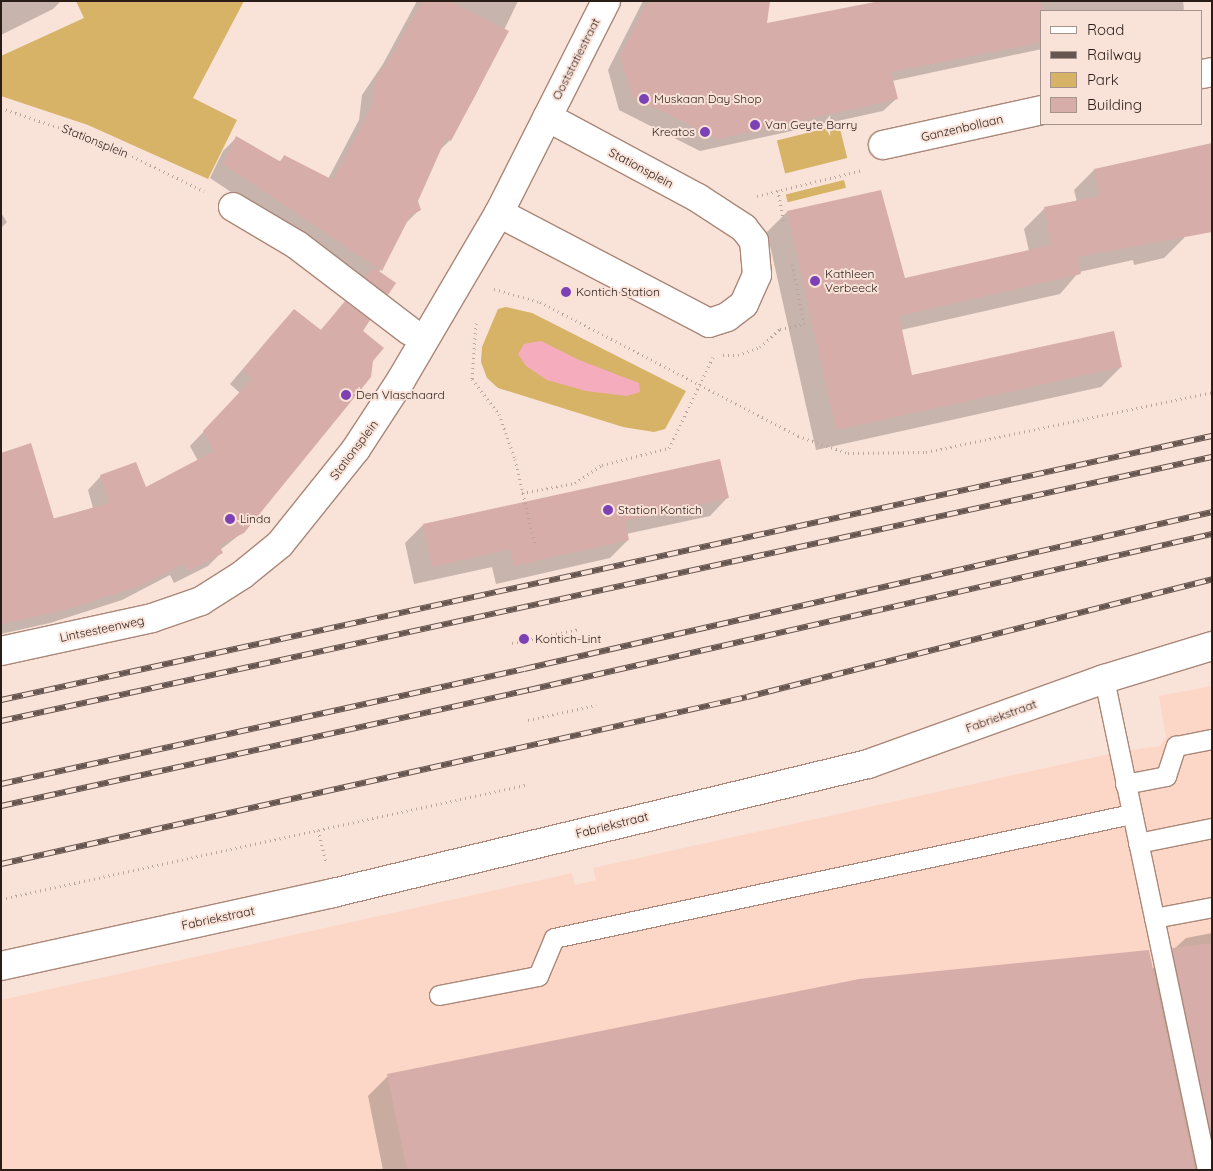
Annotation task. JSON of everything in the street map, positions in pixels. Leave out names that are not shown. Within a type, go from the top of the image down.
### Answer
[{"type":"street","name":"Ooststatiestraat","points":[[547,117],[606,1]]},
{"type":"street","name":"Ganzenbollaan","points":[[883,145],[1040,110]]},
{"type":"street","name":"Stationsplein","points":[[201,601],[242,575],[280,544],[381,414],[499,213],[547,117],[709,204],[744,228],[754,241],[757,275],[744,304],[727,317],[709,323],[499,213]]},
{"type":"street","points":[[233,207],[297,245],[410,330]]},
{"type":"street","name":"Lintsesteenweg","points":[[1,651],[152,618],[201,601]]},
{"type":"street","name":"Fabriekstraat","points":[[1,966],[333,892],[868,764],[1104,679],[1212,646]]},
{"type":"lane","points":[[1104,679],[1207,1170]]},
{"type":"lane","points":[[1125,784],[1166,776],[1176,746],[1212,739]]},
{"type":"lane","points":[[440,995],[538,976],[554,938],[1131,814]]},
{"type":"lane","points":[[1138,844],[1212,828]]},
{"type":"lane","points":[[1154,918],[1212,907]]},
{"type":"path","name":"Stationsplein","points":[[1,108],[105,143],[233,207]]},
{"type":"path","points":[[709,204],[862,171],[883,145]]},
{"type":"path","points":[[778,190],[785,228]]},
{"type":"path","points":[[522,493],[575,484],[602,465],[669,448],[714,356],[738,355],[760,347],[780,329],[804,324],[791,257]]},
{"type":"path","points":[[456,288],[485,287],[540,302],[808,441],[848,454],[869,455],[926,452],[1212,392]]},
{"type":"path","points":[[478,315],[473,333],[472,379],[499,414],[522,493],[534,545]]},
{"type":"path","points":[[512,643],[579,629]]},
{"type":"path","points":[[528,720],[596,705]]},
{"type":"path","points":[[1,899],[525,785]]},
{"type":"shaded area","points":[[541,341],[579,360],[639,383],[640,392],[627,396],[586,391],[547,380],[526,366],[518,354],[524,344]]},
{"type":"shaded area","points":[[1212,686],[1212,1170],[1,1170],[1,1000],[572,873],[575,885],[596,880],[593,868],[1118,752],[1160,746],[1166,737],[1159,696]]},
{"type":"green space","points":[[76,1],[244,1],[193,98],[237,120],[208,179],[88,125],[1,96],[1,56],[84,18]]},
{"type":"green space","points":[[839,125],[847,158],[785,173],[777,140]]},
{"type":"green space","points":[[844,180],[846,188],[788,202],[786,195]]},
{"type":"green space","points":[[506,307],[532,313],[686,391],[665,429],[654,432],[623,427],[498,388],[487,378],[481,362],[482,347],[498,309]]},
{"type":"building","points":[[422,1],[449,1],[509,31],[451,141],[446,138],[418,201],[421,210],[410,216],[382,271],[223,164],[236,136],[281,162],[284,155],[333,180],[372,106],[375,80],[396,49]]},
{"type":"building","points":[[648,1],[770,1],[767,23],[880,1],[1042,1],[1042,10],[1040,10],[1040,42],[891,72],[898,99],[718,139],[632,97],[620,56]]},
{"type":"building","points":[[1212,143],[1212,232],[1077,257],[1081,274],[899,316],[912,375],[1114,331],[1122,367],[836,430],[787,211],[881,190],[905,278],[1051,245],[1044,207],[1100,196],[1094,169]]},
{"type":"building","points":[[373,267],[396,283],[388,295],[365,277]]},
{"type":"building","points":[[345,301],[370,320],[363,331],[384,348],[373,361],[371,377],[244,533],[219,545],[223,553],[188,571],[184,563],[137,587],[64,610],[1,624],[1,453],[31,443],[54,519],[109,503],[100,475],[136,462],[146,487],[214,451],[203,431],[252,379],[243,370],[294,309],[321,330]]},
{"type":"building","name":"Station Kontich","points":[[720,459],[729,498],[625,521],[629,540],[514,566],[510,549],[432,567],[423,524]]},
{"type":"building","points":[[1212,943],[1212,1138],[1172,948]]},
{"type":"building","points":[[1149,950],[1195,1170],[407,1170],[387,1074],[859,979]]},
{"type":"railway","points":[[1,700],[1212,436]]},
{"type":"railway","points":[[1,721],[1212,457]]},
{"type":"railway","points":[[1,784],[524,669],[1212,512]]},
{"type":"railway","points":[[1,806],[529,690],[1212,534]]},
{"type":"railway","points":[[1,864],[747,697],[1212,579]]},
{"type":"place","name":"Muskaan Day Shop","points":[[644,99]]},
{"type":"place","name":"Van Geyte Barry","points":[[755,125]]},
{"type":"place","name":"Kreatos","points":[[705,132]]},
{"type":"place","name":"Kathleen Verbeeck","points":[[815,281]]},
{"type":"place","name":"Kontich Station","points":[[566,292]]},
{"type":"place","name":"Den Vlaschaard","points":[[346,395]]},
{"type":"place","name":"Station Kontich","points":[[608,510]]},
{"type":"place","name":"Linda","points":[[230,519]]},
{"type":"place","name":"Kontich-Lint","points":[[524,639]]}]
